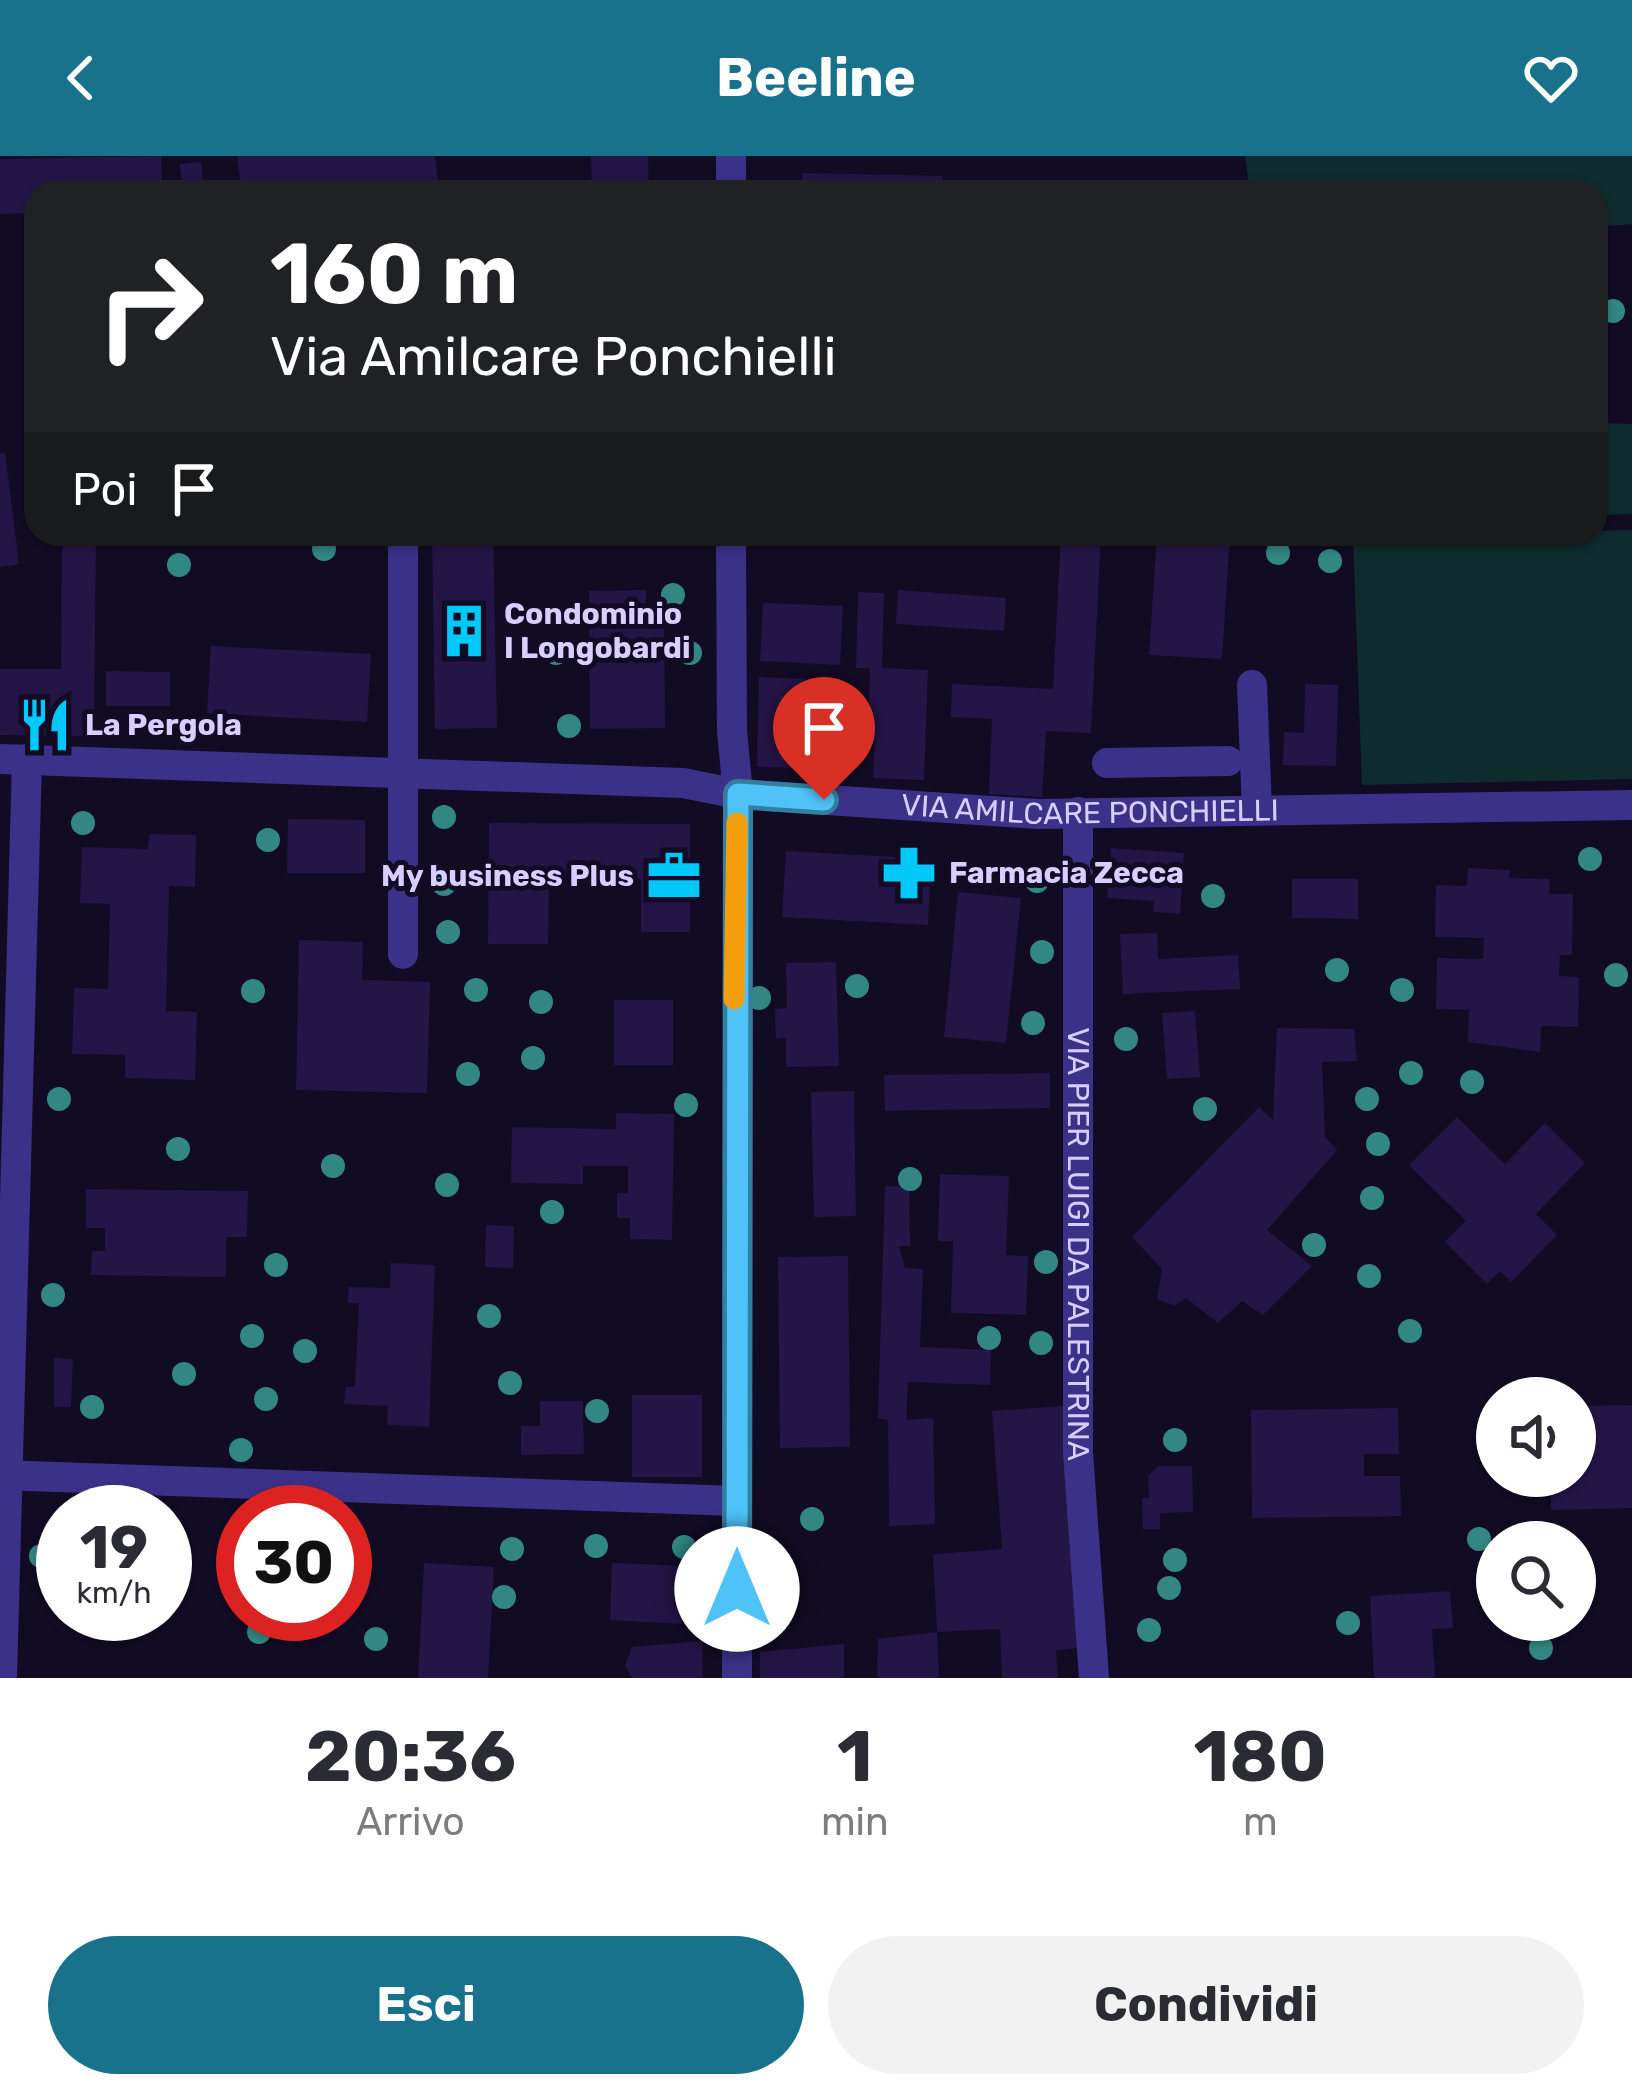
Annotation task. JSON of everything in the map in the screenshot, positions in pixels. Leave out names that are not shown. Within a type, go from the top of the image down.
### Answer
[{"type":"street","points":[[403,954],[404,546]]},
{"type":"street","points":[[731,546],[731,731],[738,794],[737,1678]]},
{"type":"street","points":[[1252,685],[1257,810]]},
{"type":"street","points":[[2,1678],[14,759]]},
{"type":"street","name":"VIA AMILCARE PONCHIELLI","points":[[14,759],[683,783],[738,794],[1078,812],[1632,805]]},
{"type":"street","points":[[1107,763],[1228,760]]},
{"type":"street","points":[[1174,761],[1176,811]]},
{"type":"street","name":"VIA PIER LUIGI DA PALESTRINA","points":[[1078,812],[1078,1452],[1094,1678]]},
{"type":"street","points":[[4,1475],[736,1501]]},
{"type":"green space","points":[[1245,156],[1632,156],[1632,224],[1608,226],[1608,180],[1248,180]]},
{"type":"green space","points":[[1608,423],[1632,424],[1632,514],[1608,515]]},
{"type":"green space","points":[[1632,530],[1632,779],[1362,785],[1353,546],[1608,546],[1608,531]]},
{"type":"building","points":[[161,156],[162,180],[24,180],[24,213],[0,214],[0,159]]},
{"type":"building","points":[[237,156],[435,156],[438,180],[240,180]]},
{"type":"building","points":[[591,156],[648,156],[649,180],[592,180]]},
{"type":"building","points":[[201,162],[203,180],[182,180],[180,164]]},
{"type":"building","points":[[802,173],[943,176],[943,180],[802,180]]},
{"type":"building","points":[[5,453],[19,564],[0,567],[0,454]]},
{"type":"building","points":[[62,546],[96,546],[94,736],[0,735],[0,669],[61,669]]},
{"type":"building","name":"Condominio I Longobardi","points":[[432,546],[493,546],[497,728],[435,729]]},
{"type":"building","points":[[1060,546],[1100,546],[1091,733],[1046,731],[1042,797],[989,794],[992,719],[951,717],[952,684],[1053,689]]},
{"type":"building","points":[[1156,546],[1229,546],[1222,659],[1149,655]]},
{"type":"building","points":[[646,590],[646,628],[664,628],[665,728],[590,729],[589,591]]},
{"type":"building","points":[[898,590],[1006,598],[1004,631],[896,624]]},
{"type":"building","points":[[858,592],[884,593],[882,668],[928,670],[924,780],[873,778],[875,741],[815,739],[814,768],[757,767],[759,677],[805,679],[804,702],[869,704],[870,668],[856,668]]},
{"type":"building","points":[[763,603],[843,606],[840,665],[760,661]]},
{"type":"building","points":[[211,646],[371,654],[367,722],[207,713]]},
{"type":"building","points":[[106,671],[170,672],[170,706],[106,706]]},
{"type":"building","points":[[1305,684],[1338,685],[1336,766],[1283,765],[1284,732],[1304,733]]},
{"type":"building","points":[[288,819],[365,820],[365,873],[287,873]]},
{"type":"building","points":[[489,823],[690,824],[690,932],[641,932],[641,879],[549,878],[548,944],[488,944]]},
{"type":"building","points":[[149,834],[196,835],[195,887],[169,886],[166,1011],[197,1012],[195,1080],[125,1078],[125,1055],[72,1054],[74,988],[108,989],[110,904],[80,903],[82,847],[148,849]]},
{"type":"building","points":[[1111,848],[1184,853],[1180,914],[1153,912],[1154,901],[1107,898]]},
{"type":"building","points":[[786,851],[931,859],[928,925],[782,917]]},
{"type":"building","points":[[1468,868],[1510,870],[1509,878],[1550,879],[1549,894],[1573,894],[1572,955],[1560,955],[1559,976],[1579,977],[1578,1027],[1541,1026],[1540,1052],[1468,1042],[1469,1010],[1436,1009],[1437,958],[1483,959],[1484,938],[1435,937],[1436,885],[1467,886]]},
{"type":"building","points":[[1292,879],[1358,879],[1358,919],[1292,918]]},
{"type":"building","points":[[958,892],[1021,898],[1006,1043],[944,1037]]},
{"type":"building","points":[[1157,933],[1158,959],[1238,955],[1240,989],[1123,994],[1120,934]]},
{"type":"building","points":[[299,940],[363,942],[362,980],[430,982],[427,1093],[296,1090]]},
{"type":"building","points":[[836,962],[839,1066],[786,1067],[786,1038],[776,1039],[775,1009],[787,1008],[786,963]]},
{"type":"building","points":[[614,1000],[673,1000],[673,1065],[614,1065]]},
{"type":"building","points":[[1195,1011],[1200,1077],[1167,1079],[1162,1013]]},
{"type":"building","points":[[1277,1028],[1354,1029],[1357,1061],[1322,1062],[1325,1137],[1337,1150],[1267,1230],[1312,1266],[1263,1315],[1242,1301],[1218,1323],[1186,1298],[1175,1306],[1157,1299],[1162,1269],[1132,1237],[1259,1107],[1273,1120]]},
{"type":"building","points":[[1050,1073],[1050,1108],[885,1111],[884,1075]]},
{"type":"building","points":[[854,1091],[856,1216],[814,1217],[811,1092]]},
{"type":"building","points":[[616,1113],[674,1114],[672,1240],[630,1239],[630,1218],[617,1218],[617,1193],[628,1193],[628,1166],[583,1166],[583,1184],[511,1183],[512,1127],[616,1129]]},
{"type":"building","points":[[1457,1117],[1505,1164],[1545,1123],[1585,1163],[1536,1214],[1557,1235],[1511,1282],[1500,1271],[1487,1284],[1445,1242],[1466,1221],[1409,1165]]},
{"type":"building","points":[[940,1174],[1009,1176],[1006,1255],[1028,1256],[1026,1315],[951,1313],[953,1241],[938,1241]]},
{"type":"building","points":[[885,1186],[909,1187],[910,1246],[899,1246],[905,1268],[923,1269],[920,1347],[991,1350],[990,1385],[908,1382],[906,1420],[933,1418],[935,1524],[889,1526],[888,1420],[878,1418]]},
{"type":"building","points":[[86,1189],[248,1191],[247,1237],[226,1237],[226,1277],[91,1275],[92,1251],[105,1251],[105,1228],[86,1228]]},
{"type":"building","points":[[486,1225],[514,1226],[513,1268],[485,1267]]},
{"type":"building","points":[[848,1256],[850,1447],[780,1448],[778,1257]]},
{"type":"building","points":[[391,1263],[435,1265],[429,1427],[387,1425],[388,1406],[344,1404],[346,1387],[355,1387],[359,1303],[348,1303],[349,1287],[390,1288]]},
{"type":"building","points":[[54,1358],[73,1359],[71,1407],[54,1407]]},
{"type":"building","points":[[632,1395],[702,1395],[702,1477],[632,1477]]},
{"type":"building","points":[[540,1401],[583,1401],[584,1454],[521,1455],[521,1426],[540,1426]]},
{"type":"building","points":[[1632,1405],[1632,1508],[1551,1510],[1551,1497],[1596,1497],[1596,1406]]},
{"type":"building","points":[[1063,1406],[1081,1648],[1056,1650],[1058,1678],[1002,1678],[1000,1629],[937,1632],[933,1554],[1002,1549],[992,1411]]},
{"type":"building","points":[[1398,1408],[1399,1454],[1364,1454],[1364,1476],[1400,1476],[1401,1516],[1252,1518],[1251,1410]]},
{"type":"building","points":[[1158,1466],[1192,1466],[1193,1512],[1160,1513],[1160,1529],[1143,1529],[1142,1498],[1149,1498],[1148,1476]]},
{"type":"building","points":[[424,1563],[494,1567],[488,1678],[418,1678]]},
{"type":"building","points":[[612,1563],[685,1566],[682,1624],[610,1620]]},
{"type":"building","points":[[1450,1591],[1453,1628],[1432,1629],[1435,1678],[1374,1678],[1370,1596]]},
{"type":"building","points":[[937,1632],[939,1678],[877,1678],[878,1639]]},
{"type":"building","points":[[702,1641],[703,1678],[632,1678],[625,1666],[632,1647]]},
{"type":"building","points":[[844,1644],[844,1678],[760,1678],[760,1652]]},
{"type":"slow traffic","points":[[734,999],[737,823]]},
{"type":"place","name":"Condominio I Longobardi","points":[[464,631]]},
{"type":"place","name":"La Pergola","points":[[45,725]]},
{"type":"place","name":"Farmacia Zecca","points":[[909,873]]},
{"type":"place","name":"My business Plus","points":[[674,876]]},
{"type":"route","points":[[737,1589],[734,937],[738,794],[824,800]]}]
